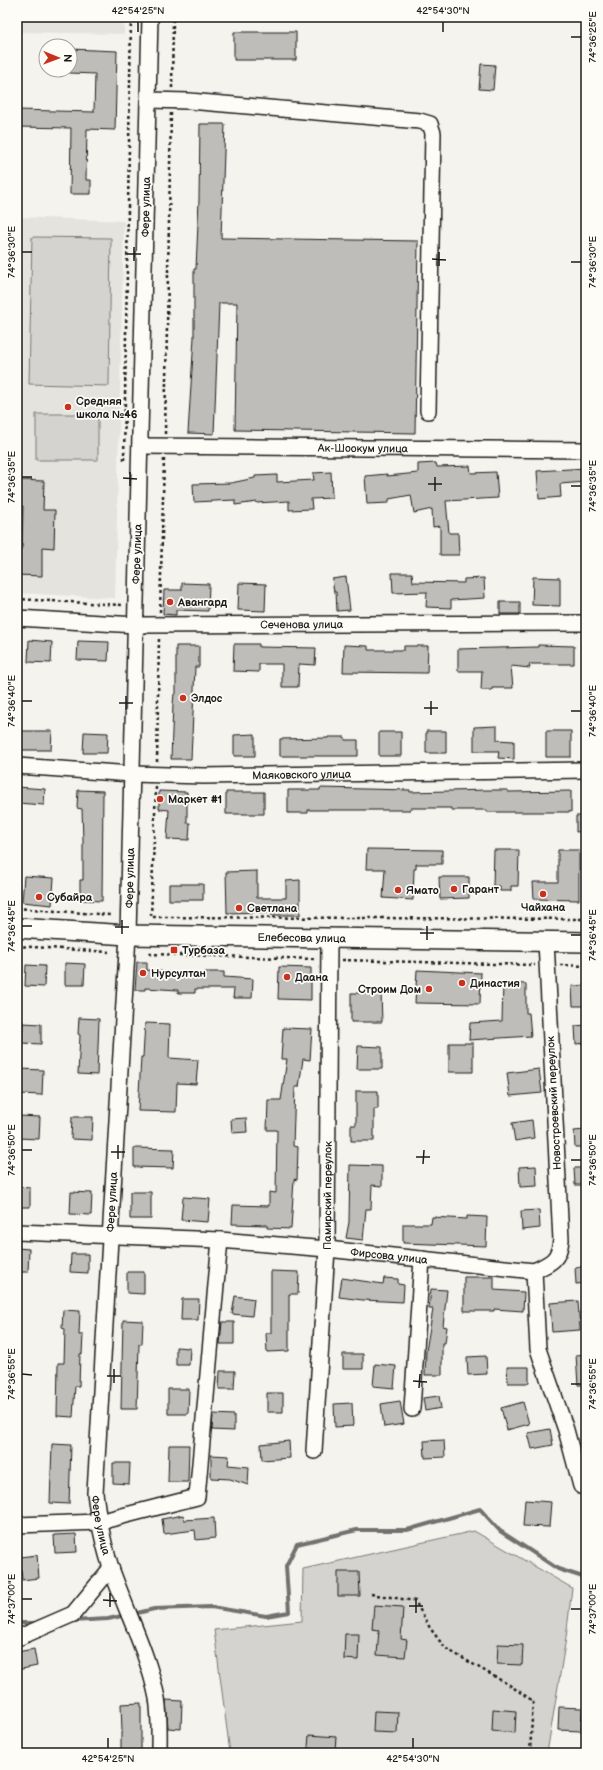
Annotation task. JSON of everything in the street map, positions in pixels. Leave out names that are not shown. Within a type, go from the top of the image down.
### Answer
[{"type":"main road","name":"Елебесова улица","points":[[17,928],[128,934],[329,939],[586,942]]},
{"type":"street","name":"Фере улица","points":[[150,17],[140,446],[135,589],[129,625],[132,774],[128,934],[95,1493],[99,1522],[111,1568],[150,1672],[157,1699],[159,1724],[158,1753]]},
{"type":"street","points":[[148,100],[420,121],[430,124],[433,133],[428,411]]},
{"type":"street","name":"Ак-Шоокум улица","points":[[140,446],[586,450]]},
{"type":"street","name":"Сеченова улица","points":[[17,618],[129,625],[586,623]]},
{"type":"street","name":"Маяковского улица","points":[[17,766],[132,774],[204,776],[586,770]]},
{"type":"street","name":"Памирский переулок","points":[[314,1451],[327,1249],[329,939]]},
{"type":"street","name":"Новостроевский переулок","points":[[534,1271],[552,1263],[560,1250],[561,1240],[546,942]]},
{"type":"street","name":"Фирсова улица","points":[[17,1232],[220,1240],[422,1258],[534,1271]]},
{"type":"street","points":[[17,1525],[99,1522],[197,1497],[220,1240]]},
{"type":"street","points":[[412,1409],[422,1258]]},
{"type":"street","points":[[534,1271],[538,1349],[566,1430],[581,1486]]},
{"type":"street","points":[[20,1637],[73,1614],[111,1568]]},
{"type":"path","points":[[124,462],[131,17]]},
{"type":"path","points":[[174,17],[157,775],[151,917],[586,919]]},
{"type":"path","points":[[122,597],[122,605],[129,625]]},
{"type":"path","points":[[17,599],[122,605]]},
{"type":"path","points":[[17,908],[110,915]]},
{"type":"path","points":[[17,946],[109,952]]},
{"type":"path","points":[[149,954],[586,966]]},
{"type":"path","points":[[371,1594],[415,1601],[430,1628],[445,1648],[511,1686],[533,1701],[530,1753]]},
{"type":"shaded area","points":[[17,17],[125,17],[124,34],[17,32]]},
{"type":"shaded area","name":"Средняя школа №46","points":[[17,217],[124,221],[115,598],[17,593]]},
{"type":"shaded area","points":[[32,237],[111,238],[109,386],[29,384]]},
{"type":"shaded area","points":[[36,414],[98,414],[98,460],[36,460]]},
{"type":"shaded area","points":[[474,1531],[572,1588],[566,1638],[547,1753],[230,1753],[214,1630],[302,1621],[303,1569]]},
{"type":"building","points":[[234,32],[296,32],[296,60],[234,60]]},
{"type":"building","points":[[78,49],[117,51],[115,130],[87,129],[86,180],[91,180],[91,194],[70,194],[71,128],[17,127],[17,110],[94,112],[95,74],[78,73]]},
{"type":"building","points":[[481,64],[495,65],[493,90],[479,89]]},
{"type":"building","points":[[200,124],[225,124],[221,238],[418,241],[415,433],[235,430],[237,303],[219,303],[214,434],[188,433],[194,337],[194,269],[196,269],[199,200]]},
{"type":"building","points":[[436,463],[437,467],[470,466],[471,473],[496,472],[498,498],[446,501],[449,533],[458,533],[459,555],[440,555],[440,526],[433,527],[432,509],[414,513],[411,495],[389,499],[389,503],[367,504],[365,476],[387,474],[387,476],[418,473],[418,464]]},
{"type":"building","points":[[586,468],[586,482],[560,484],[561,497],[539,499],[537,471]]},
{"type":"building","points":[[331,472],[332,498],[311,499],[312,509],[289,510],[289,501],[257,502],[235,505],[235,500],[194,502],[193,484],[231,483],[255,478],[255,476],[277,475],[277,482],[314,480],[313,473]]},
{"type":"building","points":[[17,480],[44,481],[43,510],[55,510],[54,548],[42,547],[42,576],[17,575],[17,549],[22,549],[23,506],[17,506]]},
{"type":"building","points":[[392,573],[412,573],[413,582],[464,583],[464,579],[484,578],[485,598],[451,600],[451,608],[426,607],[427,592],[393,593]]},
{"type":"building","points":[[346,577],[350,610],[337,611],[336,592],[334,592],[332,579]]},
{"type":"building","points":[[533,577],[560,578],[560,606],[532,605]]},
{"type":"building","points":[[182,583],[209,584],[208,611],[176,610],[176,615],[163,614],[164,590],[182,590]]},
{"type":"building","points":[[239,583],[266,584],[265,611],[238,610]]},
{"type":"building","points":[[500,602],[520,602],[520,614],[500,614]]},
{"type":"building","points":[[29,640],[52,642],[51,663],[28,662]]},
{"type":"building","points":[[78,641],[109,642],[108,661],[77,660]]},
{"type":"building","points":[[234,644],[259,644],[259,647],[316,648],[315,665],[299,664],[298,687],[282,687],[282,664],[259,664],[259,672],[233,671]]},
{"type":"building","points":[[344,645],[368,646],[368,650],[404,650],[404,646],[428,646],[427,673],[343,672]]},
{"type":"building","points":[[538,645],[574,646],[574,664],[529,664],[530,668],[511,666],[513,688],[492,688],[492,690],[481,690],[482,671],[458,671],[458,649],[538,647]]},
{"type":"building","points":[[176,646],[199,646],[199,667],[195,667],[191,759],[171,759],[173,704],[174,694],[176,694]]},
{"type":"building","points":[[497,726],[497,740],[514,741],[514,759],[498,758],[499,751],[474,751],[474,727]]},
{"type":"building","points":[[17,731],[52,731],[51,750],[17,750]]},
{"type":"building","points":[[426,731],[446,731],[446,753],[426,753]]},
{"type":"building","points":[[546,731],[571,731],[571,757],[546,757]]},
{"type":"building","points":[[84,732],[108,733],[107,753],[83,753]]},
{"type":"building","points":[[379,732],[401,732],[401,756],[379,756]]},
{"type":"building","points":[[255,734],[255,756],[234,756],[234,735]]},
{"type":"building","points":[[345,737],[345,740],[358,740],[358,756],[280,756],[280,739]]},
{"type":"building","points":[[17,787],[45,789],[44,805],[17,803]]},
{"type":"building","points":[[320,788],[410,790],[410,792],[487,790],[508,790],[508,792],[571,791],[571,812],[487,812],[487,810],[451,810],[451,808],[410,808],[410,810],[308,810],[308,813],[288,813],[288,790],[320,790]]},
{"type":"building","points":[[78,790],[103,791],[102,901],[80,900],[80,880],[83,880],[83,841],[82,809],[77,808]]},
{"type":"building","points":[[159,791],[187,792],[187,823],[190,823],[189,840],[167,839],[169,810],[159,809]]},
{"type":"building","points":[[226,792],[264,792],[264,814],[226,814]]},
{"type":"building","points":[[576,816],[586,816],[586,831],[576,832]]},
{"type":"building","points":[[367,849],[442,850],[442,864],[416,864],[416,869],[414,869],[413,900],[383,898],[385,869],[366,869]]},
{"type":"building","points":[[494,850],[519,850],[518,886],[511,886],[511,891],[500,891],[500,886],[493,886]]},
{"type":"building","points":[[558,850],[579,850],[579,900],[534,899],[533,882],[558,882]]},
{"type":"building","points":[[257,871],[257,898],[286,898],[286,881],[300,880],[300,915],[271,915],[271,912],[227,913],[226,872]]},
{"type":"building","points":[[24,876],[54,878],[52,905],[22,902]]},
{"type":"building","name":"Гарант","points":[[439,877],[469,877],[469,898],[440,899]]},
{"type":"building","points":[[169,884],[203,884],[203,900],[169,900]]},
{"type":"building","points":[[137,962],[147,962],[147,970],[169,972],[169,977],[205,977],[205,972],[224,972],[224,977],[253,979],[252,998],[233,998],[234,989],[195,989],[195,993],[178,993],[178,990],[145,988],[145,990],[135,990]]},
{"type":"building","points":[[65,963],[85,964],[84,985],[65,985]]},
{"type":"building","points":[[26,965],[45,966],[44,987],[25,986]]},
{"type":"building","points":[[279,967],[311,968],[311,1000],[278,999]]},
{"type":"building","points":[[417,970],[481,973],[480,1004],[415,1003]]},
{"type":"building","points":[[503,983],[526,984],[526,1013],[529,1013],[531,1036],[469,1040],[470,1023],[502,1021]]},
{"type":"building","points":[[586,985],[586,1006],[573,1006],[572,986]]},
{"type":"building","points":[[351,993],[381,993],[382,1022],[351,1022]]},
{"type":"building","points":[[79,1018],[99,1019],[97,1075],[78,1074],[80,1035],[78,1034]]},
{"type":"building","points":[[23,1023],[41,1024],[41,1044],[22,1043]]},
{"type":"building","points":[[145,1023],[170,1024],[169,1058],[198,1060],[196,1084],[177,1083],[176,1112],[138,1111],[141,1057],[143,1057]]},
{"type":"building","points":[[586,1025],[586,1043],[576,1044],[575,1026]]},
{"type":"building","points":[[283,1028],[312,1029],[310,1060],[303,1059],[299,1087],[295,1087],[293,1146],[298,1147],[297,1180],[294,1179],[291,1229],[267,1228],[267,1225],[232,1224],[233,1205],[269,1206],[269,1192],[276,1193],[277,1130],[267,1130],[268,1100],[281,1100],[287,1059],[281,1059]]},
{"type":"building","points":[[449,1043],[473,1043],[473,1072],[449,1072]]},
{"type":"building","points":[[358,1046],[382,1047],[382,1069],[357,1069]]},
{"type":"building","points":[[20,1069],[43,1070],[42,1095],[19,1094]]},
{"type":"building","points":[[539,1069],[542,1093],[510,1096],[507,1073]]},
{"type":"building","points":[[356,1091],[378,1091],[378,1109],[374,1109],[374,1141],[351,1141],[351,1125],[356,1125]]},
{"type":"building","points":[[19,1116],[40,1117],[39,1139],[18,1138]]},
{"type":"building","points":[[72,1117],[93,1117],[92,1140],[71,1139]]},
{"type":"building","points":[[246,1118],[247,1132],[232,1133],[231,1119]]},
{"type":"building","points":[[532,1120],[534,1138],[515,1141],[512,1123]]},
{"type":"building","points":[[586,1130],[586,1147],[575,1147],[574,1131]]},
{"type":"building","points":[[134,1148],[174,1149],[173,1168],[134,1167]]},
{"type":"building","points":[[350,1165],[382,1166],[382,1186],[372,1185],[371,1209],[366,1209],[363,1240],[346,1238],[349,1222]]},
{"type":"building","points":[[536,1166],[537,1186],[520,1187],[519,1167]]},
{"type":"building","points":[[574,1168],[586,1168],[586,1185],[575,1185]]},
{"type":"building","points":[[17,1187],[30,1188],[30,1207],[17,1207]]},
{"type":"building","points":[[71,1192],[92,1193],[91,1215],[70,1214]]},
{"type":"building","points":[[130,1192],[151,1192],[151,1219],[130,1219]]},
{"type":"building","points":[[183,1197],[210,1199],[208,1222],[181,1220]]},
{"type":"building","points":[[539,1210],[540,1228],[522,1230],[521,1211]]},
{"type":"building","points":[[467,1216],[487,1217],[486,1246],[403,1243],[403,1224],[431,1224],[432,1217],[467,1219]]},
{"type":"building","points":[[17,1248],[29,1249],[28,1272],[17,1272]]},
{"type":"building","points":[[71,1254],[88,1254],[88,1273],[70,1272]]},
{"type":"building","points":[[586,1266],[586,1283],[576,1284],[575,1267]]},
{"type":"building","points":[[271,1271],[299,1272],[298,1294],[289,1294],[289,1351],[267,1352],[266,1333],[271,1333]]},
{"type":"building","points":[[127,1272],[144,1272],[144,1294],[127,1293]]},
{"type":"building","points":[[464,1277],[494,1277],[494,1290],[524,1292],[523,1311],[494,1309],[494,1311],[464,1311]]},
{"type":"building","points":[[342,1278],[383,1284],[384,1278],[398,1279],[398,1284],[404,1285],[403,1302],[339,1297]]},
{"type":"building","points":[[431,1289],[447,1290],[443,1326],[447,1327],[445,1343],[442,1343],[442,1375],[425,1375],[426,1351],[433,1309],[429,1309]]},
{"type":"building","points":[[235,1296],[254,1299],[252,1316],[232,1314]]},
{"type":"building","points":[[182,1299],[199,1299],[198,1320],[181,1320]]},
{"type":"building","points":[[578,1301],[580,1330],[552,1332],[550,1303]]},
{"type":"building","points":[[63,1310],[80,1311],[79,1335],[83,1335],[82,1354],[80,1354],[79,1386],[75,1386],[73,1417],[57,1416],[58,1363],[64,1363],[65,1329],[62,1328]]},
{"type":"building","points":[[123,1320],[143,1321],[142,1344],[139,1344],[137,1409],[121,1409]]},
{"type":"building","points":[[222,1322],[234,1322],[234,1344],[220,1344]]},
{"type":"building","points":[[176,1347],[190,1348],[189,1365],[176,1365]]},
{"type":"building","points":[[343,1354],[363,1354],[363,1369],[343,1369]]},
{"type":"building","points":[[586,1354],[586,1385],[578,1385],[576,1355]]},
{"type":"building","points":[[486,1356],[487,1374],[468,1375],[467,1357]]},
{"type":"building","points":[[375,1364],[396,1366],[394,1388],[373,1386]]},
{"type":"building","points":[[507,1367],[529,1367],[529,1383],[508,1383]]},
{"type":"building","points":[[220,1371],[235,1371],[234,1389],[219,1389]]},
{"type":"building","points":[[168,1389],[189,1389],[188,1414],[168,1414]]},
{"type":"building","points":[[267,1393],[283,1393],[283,1412],[267,1412]]},
{"type":"building","points":[[439,1396],[441,1408],[425,1411],[423,1398]]},
{"type":"building","points":[[400,1401],[404,1424],[384,1427],[381,1404]]},
{"type":"building","points":[[523,1402],[529,1424],[507,1430],[501,1408]]},
{"type":"building","points":[[352,1403],[353,1426],[335,1427],[334,1404]]},
{"type":"building","points":[[213,1414],[234,1415],[234,1431],[212,1430]]},
{"type":"building","points":[[550,1429],[553,1445],[532,1449],[528,1433]]},
{"type":"building","points":[[444,1440],[445,1457],[425,1458],[424,1441]]},
{"type":"building","points":[[289,1441],[290,1458],[262,1460],[261,1444]]},
{"type":"building","points":[[52,1444],[71,1445],[69,1504],[50,1503]]},
{"type":"building","points":[[169,1445],[189,1445],[188,1482],[168,1482]]},
{"type":"building","points":[[211,1455],[229,1456],[228,1465],[249,1467],[248,1485],[230,1479],[211,1478]]},
{"type":"building","points":[[113,1463],[130,1463],[129,1484],[113,1483]]},
{"type":"building","points":[[525,1500],[551,1502],[549,1527],[523,1526]]},
{"type":"building","points":[[183,1515],[184,1520],[214,1518],[215,1538],[196,1540],[195,1530],[164,1534],[162,1519]]},
{"type":"building","points":[[76,1534],[77,1552],[55,1553],[54,1535]]},
{"type":"building","points":[[37,1555],[39,1578],[22,1580],[20,1557]]},
{"type":"building","points":[[338,1572],[359,1572],[360,1596],[338,1596]]},
{"type":"building","points":[[374,1605],[403,1607],[401,1639],[407,1640],[405,1657],[377,1655],[379,1630],[372,1629]]},
{"type":"building","points":[[345,1634],[359,1634],[358,1660],[344,1659]]},
{"type":"building","points":[[498,1644],[523,1645],[522,1665],[497,1664]]},
{"type":"building","points":[[34,1649],[37,1666],[17,1670],[17,1652]]},
{"type":"building","points":[[166,1700],[182,1701],[181,1729],[168,1728]]},
{"type":"building","points":[[141,1703],[141,1751],[121,1752],[121,1704]]},
{"type":"building","points":[[559,1707],[582,1708],[581,1731],[558,1730]]},
{"type":"building","points":[[493,1709],[516,1711],[515,1733],[492,1731]]},
{"type":"building","points":[[374,1711],[398,1712],[397,1733],[373,1732]]},
{"type":"building","points":[[309,1735],[336,1737],[335,1750],[308,1748]]},
{"type":"waterway","points":[[133,1614],[154,1609],[211,1607],[266,1616],[289,1612],[286,1566],[297,1544],[357,1530],[407,1530],[480,1509],[500,1531],[558,1569],[586,1578]]},
{"type":"waterway","points":[[71,1621],[108,1619],[126,1615]]},
{"type":"waterway","points":[[17,1623],[37,1623]]},
{"type":"place","name":"Средняя школа №46","points":[[68,407]]},
{"type":"place","name":"Авангард","points":[[170,602]]},
{"type":"place","name":"Элдос","points":[[183,698]]},
{"type":"place","name":"Маркет #1","points":[[160,799]]},
{"type":"place","name":"Гарант","points":[[454,889]]},
{"type":"place","name":"Ямато","points":[[398,890]]},
{"type":"place","name":"Чайхана","points":[[543,894]]},
{"type":"place","name":"Субайра","points":[[39,897]]},
{"type":"place","name":"Светлана","points":[[239,908]]},
{"type":"place","name":"Турбаза","points":[[174,950]]},
{"type":"place","name":"Нурсултан","points":[[143,973]]},
{"type":"place","name":"Даана","points":[[287,977]]},
{"type":"place","name":"Династия","points":[[462,983]]},
{"type":"place","name":"Строим Дом","points":[[429,989]]}]
